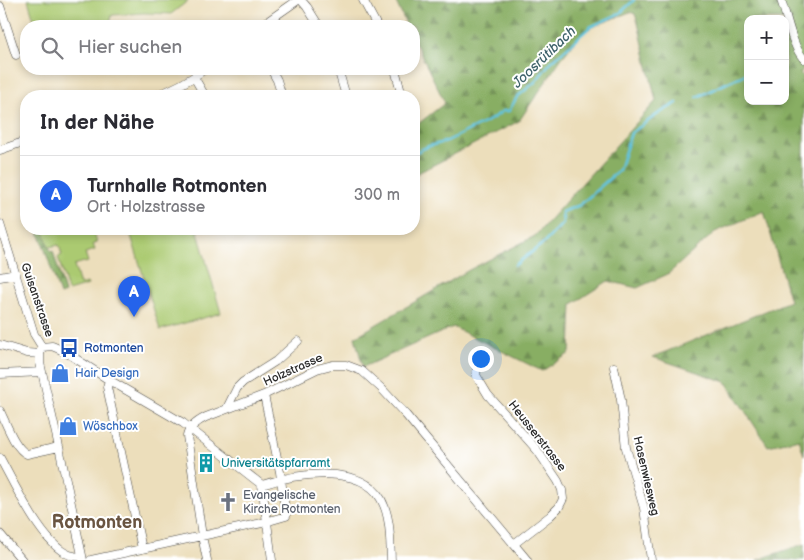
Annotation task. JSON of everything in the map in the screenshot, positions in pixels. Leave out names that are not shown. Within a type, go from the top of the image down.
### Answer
[{"type":"street","points":[[270,20],[299,0],[307,7],[316,20]]},
{"type":"street","points":[[364,0],[375,20]]},
{"type":"street","points":[[781,0],[793,38],[804,59]]},
{"type":"street","points":[[0,6],[16,55]]},
{"type":"street","points":[[172,90],[197,75]]},
{"type":"street","points":[[274,75],[280,90]]},
{"type":"street","points":[[340,75],[344,90]]},
{"type":"street","points":[[397,75],[400,90]]},
{"type":"street","points":[[194,77],[202,90]]},
{"type":"street","points":[[0,150],[20,143]]},
{"type":"street","name":"Guisanstrasse","points":[[0,224],[41,351],[40,363],[82,558]]},
{"type":"street","points":[[0,278],[16,274]]},
{"type":"street","points":[[227,408],[236,388],[276,361],[298,341]]},
{"type":"street","points":[[0,345],[27,353],[41,351],[52,346],[64,351],[108,380],[183,423],[262,485],[272,560]]},
{"type":"street","name":"Heusserstrasse","points":[[478,357],[476,375],[488,395],[537,450],[562,490],[563,499],[559,507],[514,544]]},
{"type":"street","name":"Holzstrasse","points":[[190,429],[199,421],[227,408],[264,395],[309,372],[332,364],[346,365],[362,371],[406,415],[527,560]]},
{"type":"street","name":"Hasenwiesweg","points":[[614,367],[621,400],[626,448],[644,508],[651,560]]},
{"type":"street","points":[[0,374],[42,372]]},
{"type":"street","points":[[108,380],[107,387],[142,549]]},
{"type":"street","points":[[91,560],[267,522],[286,516],[281,480],[264,395]]},
{"type":"street","points":[[0,411],[13,439],[23,453],[27,454],[59,446]]},
{"type":"street","points":[[190,429],[187,436],[207,560]]},
{"type":"street","points":[[0,458],[36,523],[46,537],[58,549],[82,558]]},
{"type":"street","points":[[262,485],[287,478],[325,474],[336,474],[359,480],[377,493],[381,500],[388,518],[391,560]]},
{"type":"street","points":[[0,534],[22,560]]},
{"type":"green space","points":[[28,0],[189,0],[171,14],[112,15],[111,20],[34,20]]},
{"type":"green space","points":[[395,0],[804,0],[804,68],[800,74],[804,77],[804,455],[799,439],[768,446],[726,382],[653,357],[790,301],[764,211],[715,232],[668,274],[637,288],[608,281],[572,304],[570,353],[542,371],[453,327],[363,367],[355,337],[469,270],[535,236],[656,101],[635,14],[630,12],[592,27],[581,34],[561,59],[519,121],[420,172],[420,122],[445,103],[420,52],[420,20],[404,20]]},
{"type":"green space","points":[[40,235],[45,235],[51,252],[53,251],[65,293],[60,295]]},
{"type":"green space","points":[[45,235],[94,235],[97,242],[93,244],[95,250],[85,253],[88,262],[74,265],[80,285],[87,283],[88,285],[68,291],[58,257],[62,255],[59,245],[49,247]]},
{"type":"green space","points":[[131,235],[199,235],[221,313],[160,330]]},
{"type":"green space","points":[[804,544],[804,560],[757,560]]},
{"type":"waterway","name":"Joosrütibach","points":[[420,150],[445,142],[490,120],[503,111],[509,111],[517,97],[535,82],[551,62],[590,27],[619,14],[634,0]]},
{"type":"waterway","points":[[697,97],[744,75]]},
{"type":"waterway","points":[[515,265],[545,242],[563,223],[562,212],[580,205],[619,170],[631,133],[677,103]]},
{"type":"place","name":"Turnhalle Rotmonten","points":[[134,317]]},
{"type":"place","name":"Rotmonten","points":[[69,348]]},
{"type":"place","name":"Hair Design","points":[[60,373]]},
{"type":"place","name":"Wöschbox","points":[[68,426]]},
{"type":"place","name":"Universitätspfarramt","points":[[206,463]]},
{"type":"place","name":"Evangelische Kirche Rotmonten","points":[[228,502]]},
{"type":"district","name":"Rotmonten","points":[[97,522]]}]
